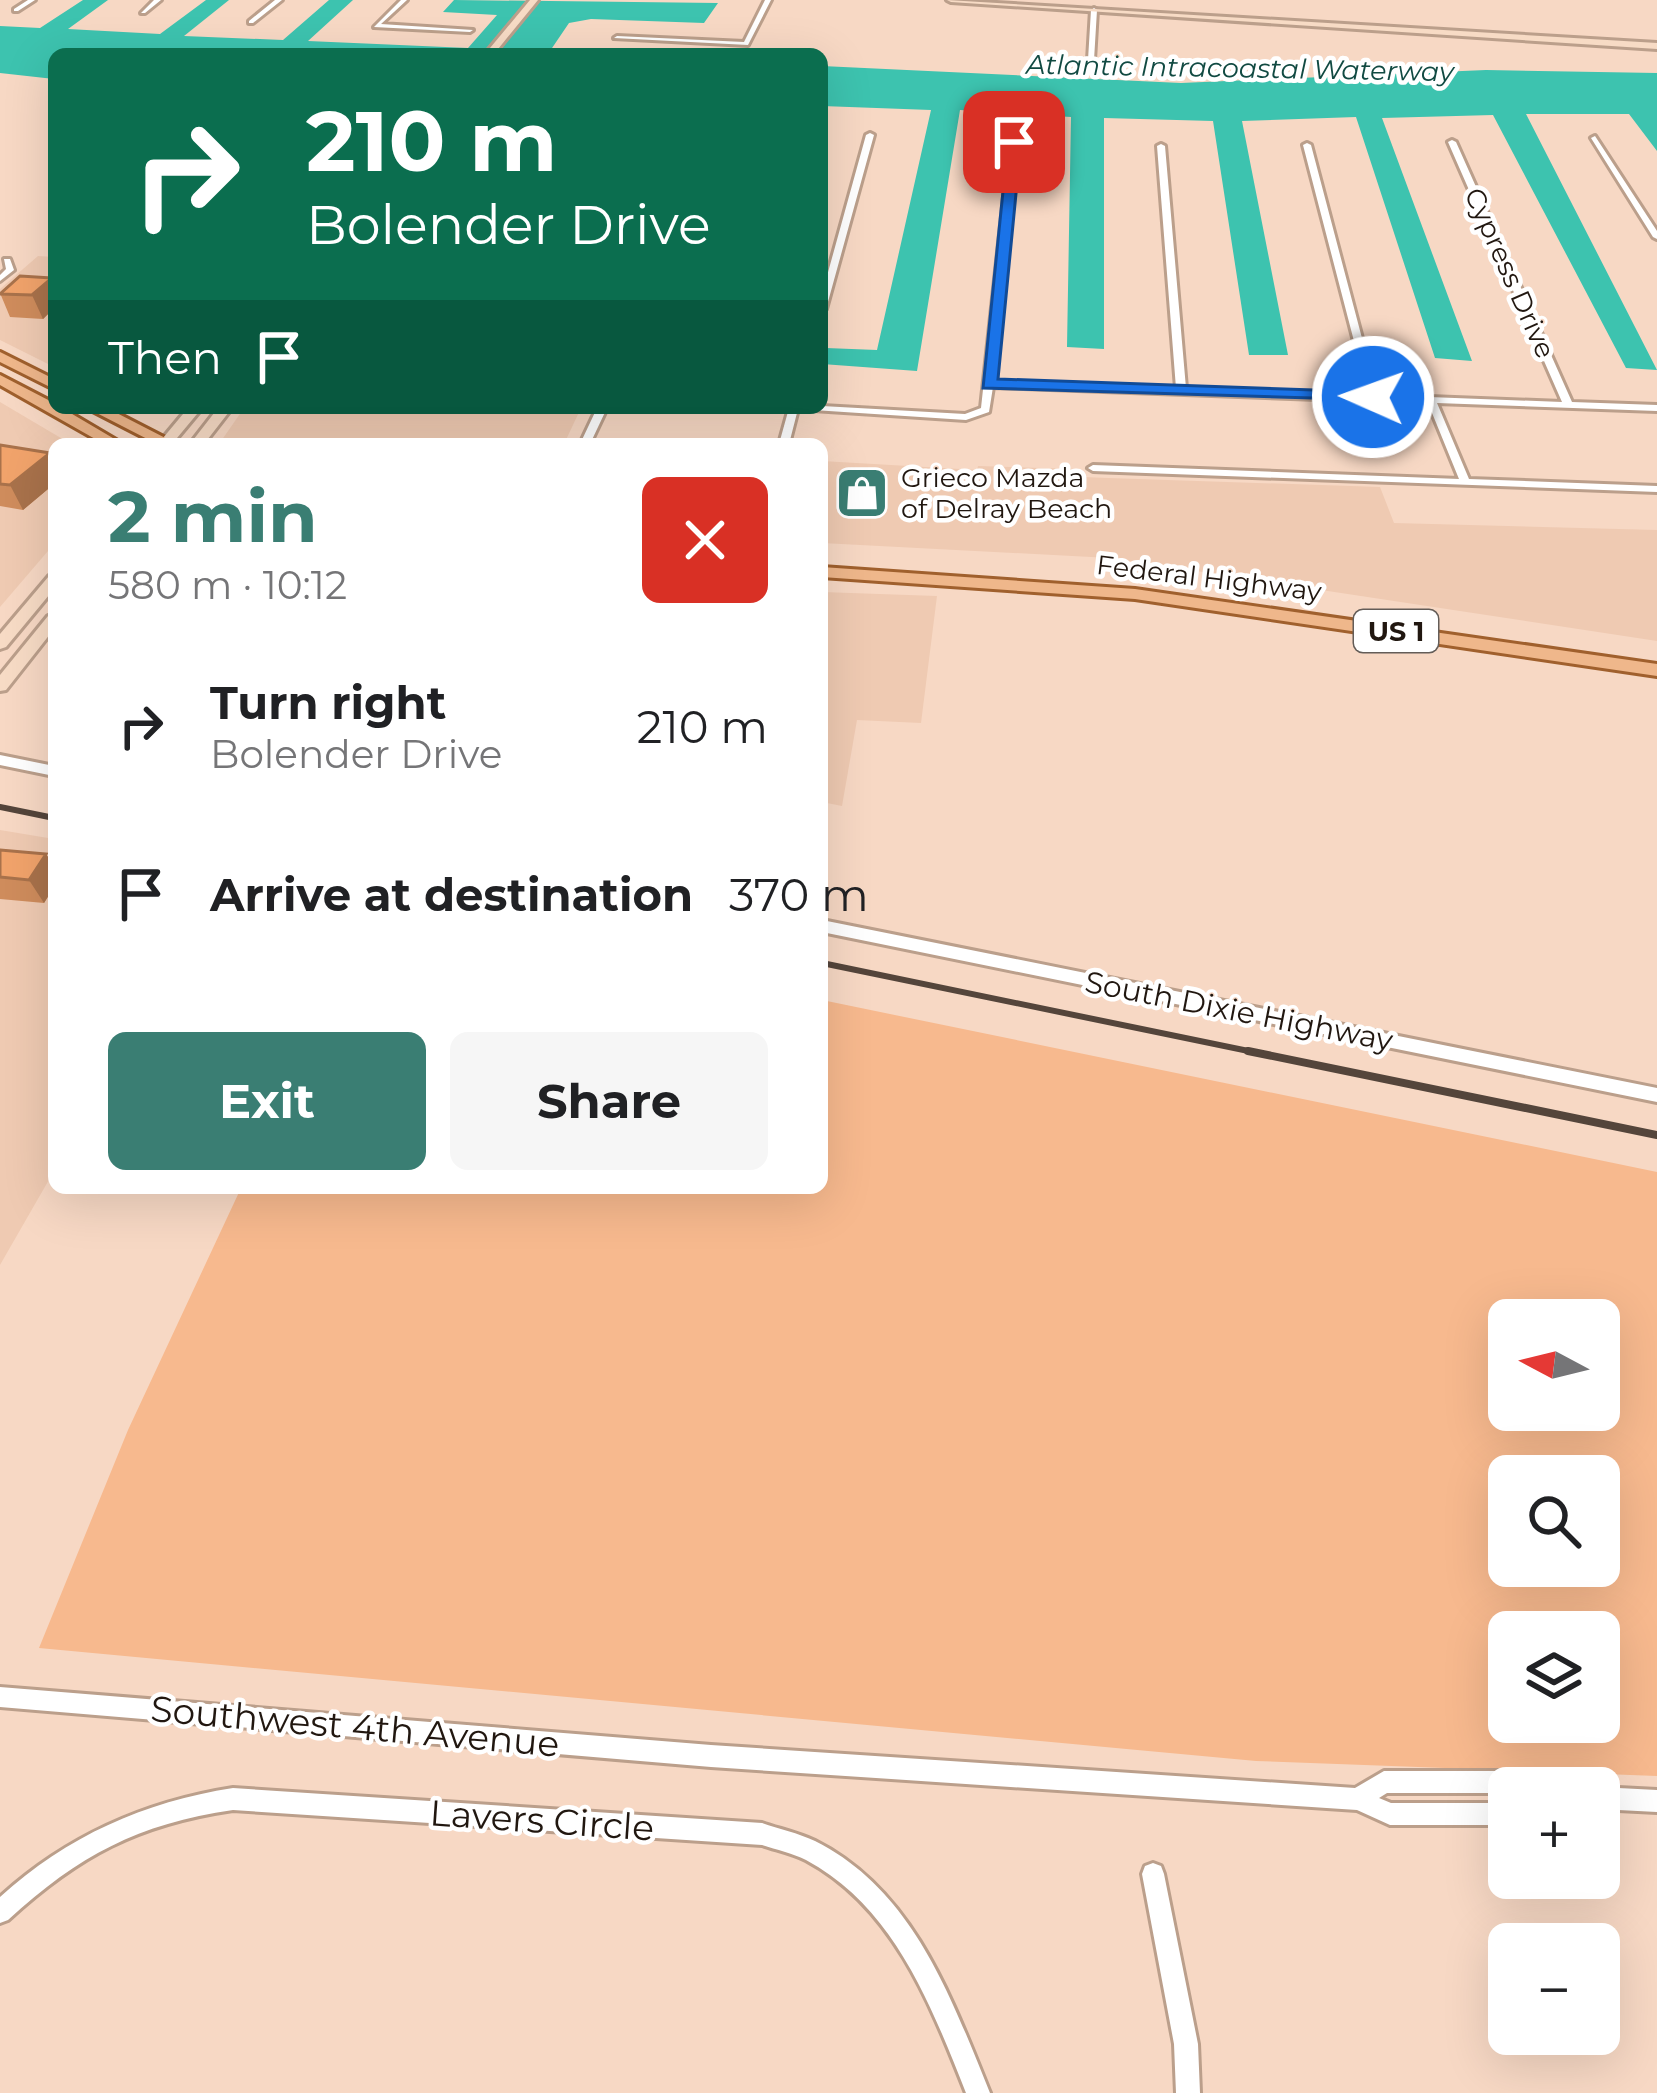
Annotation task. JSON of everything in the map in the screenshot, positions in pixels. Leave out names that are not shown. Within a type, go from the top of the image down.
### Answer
[{"type":"main road","points":[[494,48],[534,0]]},
{"type":"main road","points":[[511,48],[550,0]]},
{"type":"main road","points":[[951,0],[1657,46]]},
{"type":"main road","points":[[0,356],[48,383]]},
{"type":"main road","points":[[0,380],[48,407]]},
{"type":"main road","points":[[61,414],[104,438]]},
{"type":"main road","points":[[107,414],[155,438]]},
{"type":"main road","points":[[172,438],[190,414]]},
{"type":"main road","points":[[201,438],[220,414]]},
{"type":"main road","name":"Federal Highway","points":[[828,558],[1090,575],[1657,654]]},
{"type":"main road","name":"Federal Highway","points":[[828,572],[1063,586],[1227,605],[1657,670]]},
{"type":"main road","points":[[1063,586],[1090,575]]},
{"type":"main road","points":[[0,644],[48,587]]},
{"type":"main road","points":[[40,596],[48,616]]},
{"type":"main road","points":[[0,686],[48,626]]},
{"type":"street","points":[[16,10],[32,0]]},
{"type":"street","points":[[142,11],[158,0]]},
{"type":"street","points":[[251,22],[279,0]]},
{"type":"street","points":[[404,0],[376,26],[470,30]]},
{"type":"street","points":[[617,38],[746,44],[768,0]]},
{"type":"street","points":[[1091,60],[1094,10]]},
{"type":"street","points":[[828,287],[870,135]]},
{"type":"street","points":[[1595,138],[1657,237]]},
{"type":"street","points":[[828,410],[966,417],[986,410],[1014,142]]},
{"type":"street","name":"Cypress Drive","points":[[1452,142],[1568,404]]},
{"type":"street","points":[[1307,145],[1373,397]]},
{"type":"street","points":[[1161,146],[1181,389]]},
{"type":"street","points":[[0,266],[8,262],[10,270],[0,279]]},
{"type":"street","points":[[989,384],[1657,408]]},
{"type":"street","points":[[1431,399],[1466,482]]},
{"type":"street","points":[[1093,468],[1657,489]]},
{"type":"street","points":[[0,760],[48,770]]},
{"type":"street","name":"South Dixie Highway","points":[[828,927],[1657,1095]]},
{"type":"street","name":"Southwest 4th Avenue","points":[[0,1696],[711,1756],[1358,1799]]},
{"type":"street","points":[[1358,1799],[1384,1782],[1488,1782]]},
{"type":"street","name":"Lavers Circle","points":[[0,1912],[60,1862],[103,1835],[147,1815],[233,1799],[762,1834],[828,1857],[885,1905],[913,1949],[978,2093]]},
{"type":"street","points":[[1358,1799],[1390,1814],[1488,1814]]},
{"type":"street","points":[[1620,1799],[1657,1801]]},
{"type":"street","points":[[1153,1874],[1186,2044],[1188,2093]]},
{"type":"shaded area","points":[[38,256],[48,257],[48,364],[0,340],[0,289]]},
{"type":"shaded area","points":[[0,402],[61,438],[48,438],[48,551],[0,607]]},
{"type":"shaded area","points":[[240,414],[578,414],[567,438],[223,438]]},
{"type":"shaded area","points":[[828,461],[977,470],[978,466],[1076,469],[1083,477],[1380,487],[1394,523],[1657,530],[1657,641],[1110,558],[828,543]]},
{"type":"shaded area","points":[[828,592],[937,596],[921,723],[857,720],[842,806],[828,803]]},
{"type":"shaded area","points":[[0,830],[48,838],[48,1181],[0,1265]]},
{"type":"shaded area","points":[[828,1001],[1657,1172],[1657,1776],[1620,1775],[1620,1767],[1488,1770],[1256,1761],[39,1648],[128,1430],[238,1194],[828,1194]]},
{"type":"water","points":[[83,0],[108,0],[68,29],[160,34],[206,0],[229,0],[184,36],[283,40],[329,0],[353,0],[308,41],[468,48],[48,48],[48,78],[0,73],[0,26],[40,28]]},
{"type":"water","points":[[454,0],[718,3],[704,23],[591,19],[569,23],[552,48],[468,48],[497,15],[443,12]]},
{"type":"water","points":[[828,66],[1181,83],[1486,70],[1657,73],[1657,151],[1629,114],[1526,114],[1657,370],[1626,368],[1493,115],[1382,118],[1472,361],[1435,358],[1356,117],[1242,121],[1288,355],[1249,355],[1213,121],[1104,118],[1104,349],[1067,347],[1071,117],[960,110],[917,371],[828,364],[828,348],[877,350],[931,110],[828,106]]},
{"type":"building","points":[[20,276],[48,278],[32,295],[0,294]]},
{"type":"building","points":[[0,445],[48,453],[10,485],[0,484]]},
{"type":"building","points":[[0,850],[46,854],[29,880],[0,877]]},
{"type":"railway","points":[[0,807],[48,817]]},
{"type":"railway","points":[[828,964],[1263,1054]]},
{"type":"railway","points":[[1248,1051],[1657,1135]]},
{"type":"place","name":"Grieco Mazda of Delray Beach","points":[[862,493]]},
{"type":"route","points":[[1014,142],[989,384],[1373,397]]},
{"type":"water label","name":"Atlantic Intracoastal Waterway","points":[[1240,68]]}]
